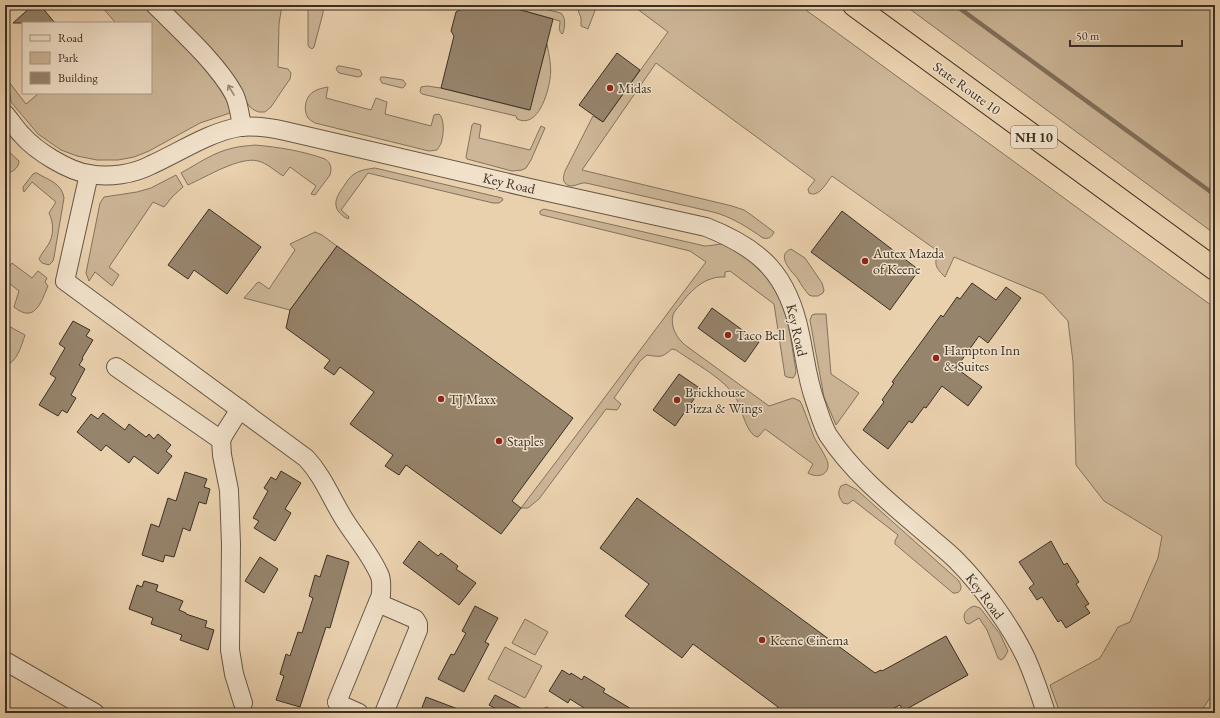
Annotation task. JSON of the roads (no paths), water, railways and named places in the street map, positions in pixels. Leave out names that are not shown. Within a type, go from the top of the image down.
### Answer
[{"type":"highway","name":"State Route 10","points":[[854,5],[1215,269]]},
{"type":"street","points":[[155,5],[217,70],[236,100],[246,127]]},
{"type":"street","name":"Key Road","points":[[5,114],[22,136],[40,151],[64,166],[89,174],[114,175],[134,172],[220,133],[246,127],[267,128],[286,131],[706,227],[728,235],[761,258],[774,271],[787,292],[794,309],[810,386],[827,433],[847,461],[860,475],[956,560],[983,591],[1006,623],[1025,656],[1040,692],[1046,713]]},
{"type":"street","points":[[89,174],[65,281],[306,458],[316,469],[348,525],[369,555],[381,578],[381,595],[337,702],[359,713]]},
{"type":"street","points":[[116,367],[221,440]]},
{"type":"street","points":[[240,409],[221,440],[222,455],[229,490],[231,544],[230,650],[234,674],[242,703]]},
{"type":"street","points":[[378,603],[415,619],[418,624],[418,630],[384,713]]},
{"type":"street","points":[[5,662],[95,713]]},
{"type":"waterway","points":[[955,5],[1215,195]]},
{"type":"place","name":"Midas","points":[[610,88]]},
{"type":"place","name":"Autex Mazda of Keene","points":[[865,261]]},
{"type":"place","name":"Taco Bell","points":[[728,335]]},
{"type":"place","name":"Hampton Inn & Suites","points":[[936,358]]},
{"type":"place","name":"TJ Maxx","points":[[441,399]]},
{"type":"place","name":"Brickhouse Pizza & Wings","points":[[677,400]]},
{"type":"place","name":"Staples","points":[[499,441]]},
{"type":"place","name":"Keene Cinema","points":[[762,640]]}]
